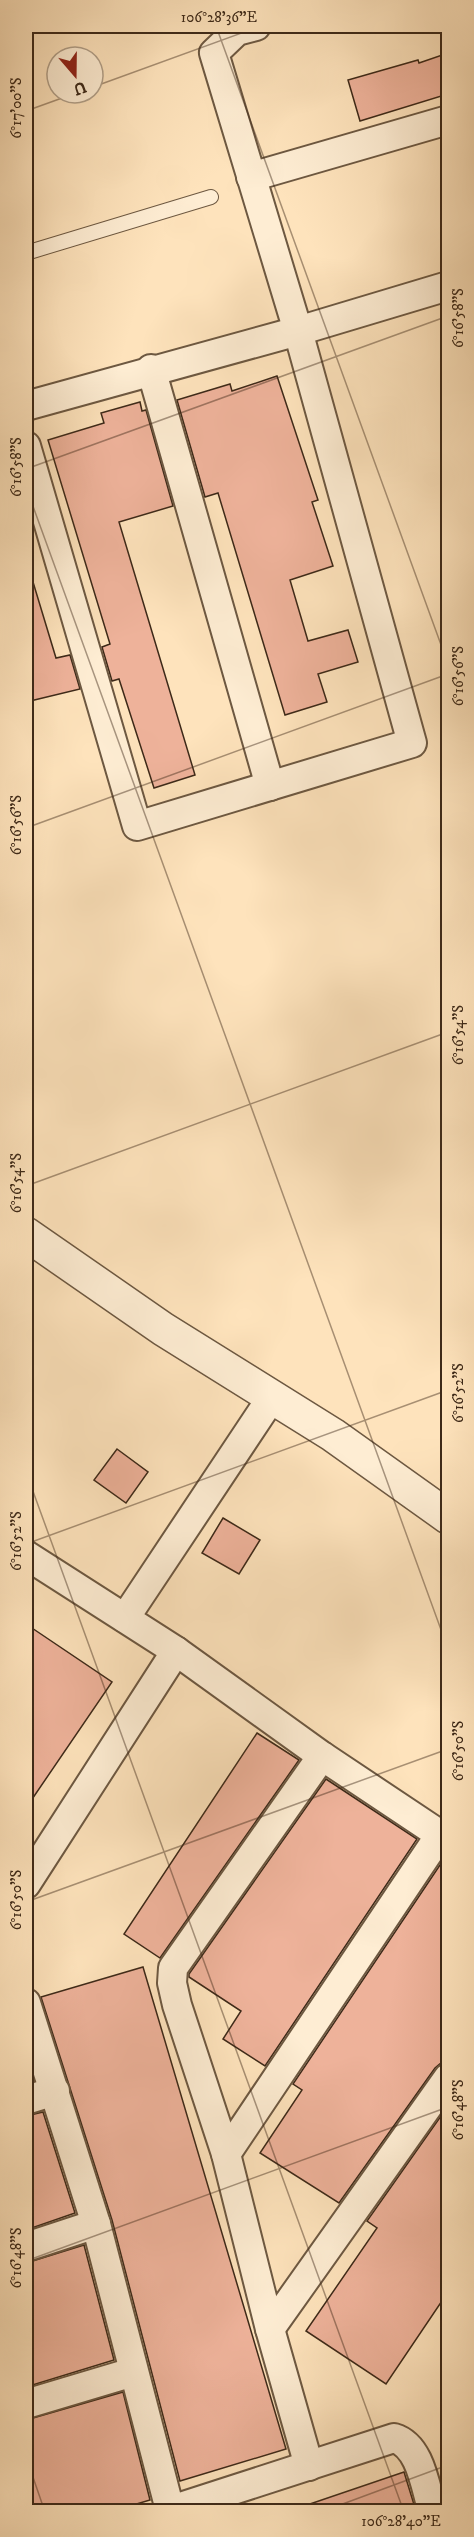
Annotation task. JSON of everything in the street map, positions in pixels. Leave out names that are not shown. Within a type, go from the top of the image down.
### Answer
[{"type":"street","points":[[26,446],[137,826],[412,743],[298,331],[214,52],[237,31],[256,26]]},
{"type":"street","points":[[251,177],[448,120]]},
{"type":"street","points":[[26,406],[151,369],[298,331],[448,286]]},
{"type":"street","points":[[151,369],[270,786]]},
{"type":"street","points":[[26,1234],[163,1329],[333,1436],[448,1517]]},
{"type":"street","points":[[125,1618],[272,1397]]},
{"type":"street","points":[[26,1554],[176,1651],[322,1756],[444,1837],[226,2154]]},
{"type":"street","points":[[26,1884],[176,1651]]},
{"type":"street","points":[[309,2466],[270,2329],[226,2154],[177,2005],[172,1983],[173,1968],[322,1756]]},
{"type":"street","points":[[26,2003],[96,2224],[167,2511],[394,2438],[405,2441],[416,2457],[433,2511]]},
{"type":"street","points":[[270,2329],[448,2078]]},
{"type":"street","points":[[26,2100],[55,2091]]},
{"type":"street","points":[[26,2247],[96,2224]]},
{"type":"street","points":[[26,2404],[133,2373]]},
{"type":"lane","points":[[26,253],[211,197]]},
{"type":"building","points":[[448,53],[448,94],[360,121],[348,80],[418,60],[419,63]]},
{"type":"building","points":[[277,376],[318,500],[312,502],[333,566],[290,580],[308,641],[348,630],[358,662],[318,674],[327,702],[285,715],[218,493],[205,497],[177,400],[230,384],[232,391]]},
{"type":"building","points":[[140,402],[142,411],[146,410],[173,506],[119,522],[195,775],[154,788],[119,679],[112,681],[102,647],[110,644],[48,440],[104,423],[101,413]]},
{"type":"building","points":[[33,582],[56,658],[70,655],[80,689],[26,702],[26,583]]},
{"type":"building","points":[[117,1449],[148,1472],[126,1503],[94,1480]]},
{"type":"building","points":[[223,1518],[260,1540],[239,1574],[202,1553]]},
{"type":"building","points":[[26,1624],[112,1682],[26,1808]]},
{"type":"building","points":[[257,1733],[299,1760],[160,1958],[124,1934]]},
{"type":"building","points":[[326,1779],[417,1839],[265,2066],[223,2039],[241,2011],[189,1977],[189,1974]]},
{"type":"building","points":[[448,1856],[448,2062],[441,2063],[435,2068],[339,2203],[260,2153],[302,2090],[293,2084]]},
{"type":"building","points":[[143,1967],[286,2449],[180,2481],[112,2220],[41,1997]]},
{"type":"building","points":[[26,2056],[33,2080],[26,2083]]},
{"type":"building","points":[[448,2106],[448,2292],[386,2384],[306,2331],[377,2228],[367,2221]]},
{"type":"building","points":[[43,2112],[75,2213],[26,2230],[26,2116]]},
{"type":"building","points":[[84,2245],[114,2360],[26,2387],[26,2263]]},
{"type":"building","points":[[123,2392],[150,2500],[113,2511],[26,2511],[26,2420]]},
{"type":"building","points":[[404,2472],[416,2511],[302,2511],[301,2507]]}]
